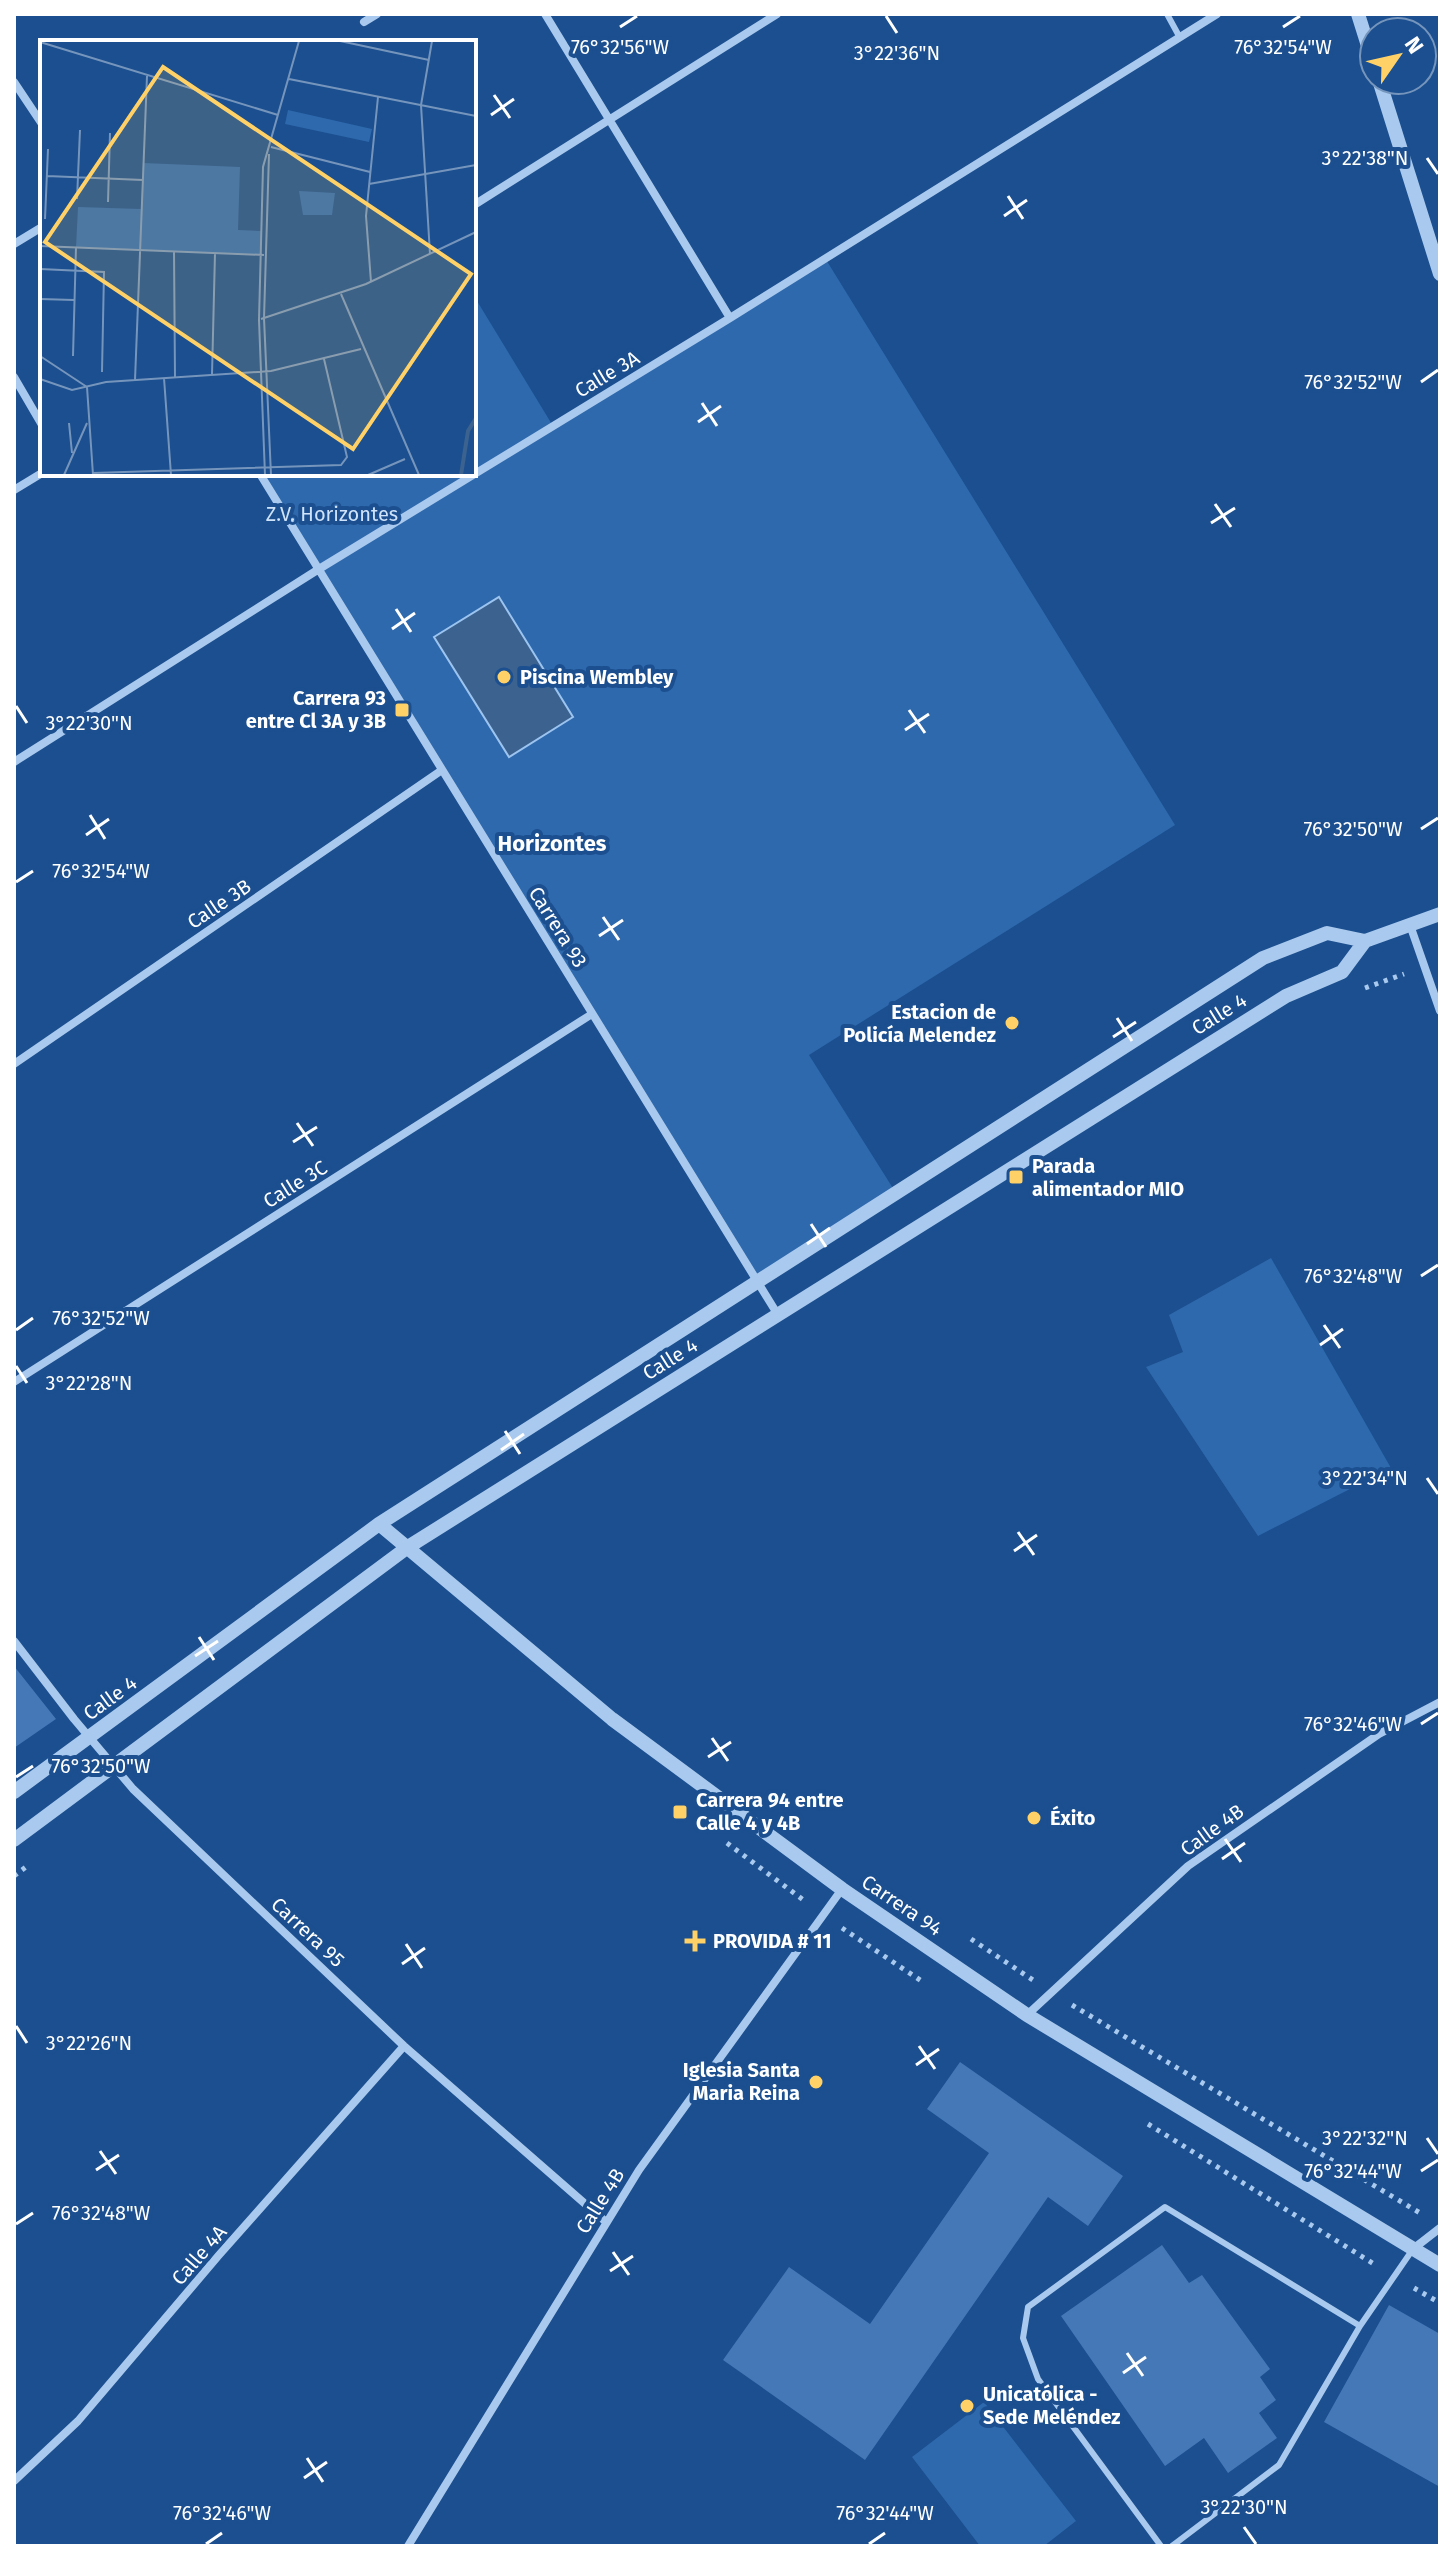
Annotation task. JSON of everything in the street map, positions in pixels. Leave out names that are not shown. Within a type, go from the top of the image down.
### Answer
[{"type":"street","points":[[364,22],[377,14]]},
{"type":"street","points":[[545,14],[730,318]]},
{"type":"street","points":[[476,204],[777,14]]},
{"type":"street","name":"Calle 3A","points":[[476,473],[1217,14]]},
{"type":"street","points":[[14,82],[40,121]]},
{"type":"street","points":[[1384,96],[1440,274]]},
{"type":"street","points":[[14,244],[40,228]]},
{"type":"street","points":[[14,377],[40,422]]},
{"type":"street","points":[[14,490],[40,474]]},
{"type":"street","name":"Carrera 93","points":[[261,476],[778,1315]]},
{"type":"street","name":"Calle 3A","points":[[14,762],[471,476]]},
{"type":"street","name":"Calle 3B","points":[[14,1064],[442,770]]},
{"type":"street","points":[[1365,941],[1440,914]]},
{"type":"street","points":[[1410,925],[1440,1011]]},
{"type":"street","name":"Calle 4","points":[[14,1792],[379,1524],[1263,958],[1327,933],[1365,941],[1342,972],[1286,996],[408,1547],[14,1840]]},
{"type":"street","name":"Calle 3C","points":[[14,1382],[592,1014]]},
{"type":"street","name":"Carrera 94","points":[[379,1524],[612,1719],[842,1889],[1027,2015],[1440,2265]]},
{"type":"street","name":"Carrera 95","points":[[14,1641],[133,1789],[404,2046],[606,2222]]},
{"type":"street","name":"Calle 4B","points":[[1027,2015],[1188,1866],[1379,1734],[1440,1702]]},
{"type":"street","name":"Calle 4B","points":[[408,2546],[639,2170],[842,1889]]},
{"type":"street","name":"Calle 4A","points":[[14,2481],[78,2421],[219,2255],[404,2046]]},
{"type":"street","points":[[1413,2249],[1440,2228]]},
{"type":"lane","points":[[1167,14],[1179,36]]},
{"type":"lane","points":[[1161,2546],[1038,2379],[1023,2338],[1028,2307],[1165,2207],[1360,2326]]},
{"type":"lane","points":[[1172,2546],[1279,2465],[1360,2326],[1413,2249]]},
{"type":"path","points":[[964,1935],[1051,1992],[1428,2218]]},
{"type":"green space","name":"Z.V. Horizontes","points":[[825,258],[1175,825],[809,1055],[896,1193],[757,1283],[261,476],[476,476],[476,299],[553,426]]},
{"type":"green space","points":[[1271,1258],[1391,1468],[1258,1536],[1146,1367],[1183,1352],[1169,1315]]},
{"type":"green space","points":[[984,2402],[1076,2521],[1044,2546],[980,2546],[912,2457]]},
{"type":"shaded area","name":"Piscina Wembley","points":[[499,597],[573,717],[509,757],[434,637]]},
{"type":"building","points":[[14,1666],[56,1719],[14,1748]]},
{"type":"building","points":[[960,2062],[1123,2176],[1088,2226],[1048,2197],[865,2460],[723,2360],[789,2267],[870,2324],[989,2153],[927,2109]]},
{"type":"building","points":[[1162,2245],[1189,2283],[1202,2275],[1270,2369],[1260,2377],[1276,2400],[1259,2413],[1277,2438],[1228,2473],[1204,2438],[1165,2466],[1061,2316]]},
{"type":"building","points":[[1389,2305],[1440,2334],[1440,2487],[1324,2422]]},
{"type":"place","name":"Piscina Wembley","points":[[504,677]]},
{"type":"place","name":"Carrera 93 entre Cl 3A y 3B","points":[[402,710]]},
{"type":"place","name":"Estacion de Policía Melendez","points":[[1012,1023]]},
{"type":"place","name":"Parada alimentador MIO","points":[[1016,1177]]},
{"type":"place","name":"Carrera 94 entre Calle 4 y 4B","points":[[680,1812]]},
{"type":"place","name":"Éxito","points":[[1034,1818]]},
{"type":"place","name":"PROVIDA # 11","points":[[695,1941]]},
{"type":"place","name":"Iglesia Santa Maria Reina","points":[[816,2082]]},
{"type":"place","name":"Unicatólica - Sede Meléndez","points":[[967,2406]]},
{"type":"district","name":"Horizontes","points":[[552,843]]}]
